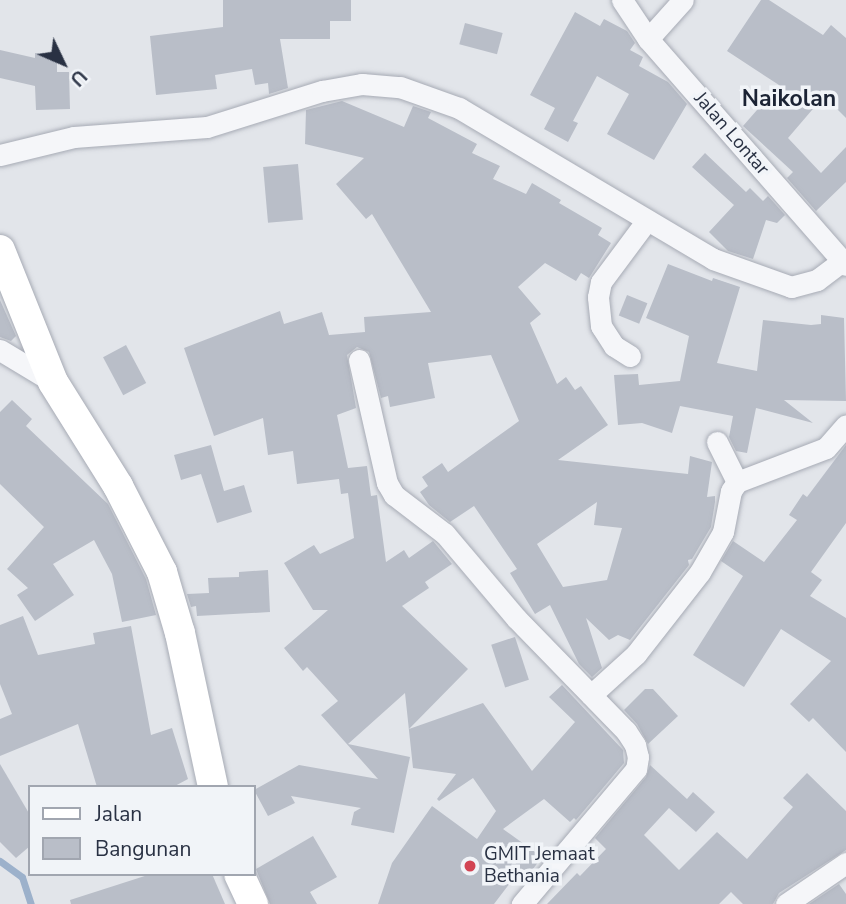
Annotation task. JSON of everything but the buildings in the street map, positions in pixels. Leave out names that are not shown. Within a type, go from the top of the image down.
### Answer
[{"type":"street","name":"Jalan Lontar","points":[[622,0],[648,39],[844,263]]},
{"type":"street","points":[[648,39],[683,0]]},
{"type":"street","points":[[0,155],[74,137],[207,127],[322,91],[362,84],[400,87],[459,108],[713,260],[791,286],[817,280],[844,263]]},
{"type":"street","points":[[630,356],[614,346],[601,326],[597,297],[601,282],[648,220]]},
{"type":"street","points":[[0,250],[53,382],[118,486],[162,572],[180,633],[213,785]]},
{"type":"street","points":[[0,350],[53,382]]},
{"type":"street","points":[[359,360],[387,483],[394,495],[445,534],[516,618],[626,731],[635,745],[638,757],[636,769],[522,904]]},
{"type":"street","points":[[592,695],[636,654],[700,572],[723,532],[731,491],[737,482],[825,449],[846,425]]},
{"type":"street","points":[[717,442],[737,482]]},
{"type":"street","points":[[786,904],[846,863]]},
{"type":"street","points":[[240,876],[253,904]]},
{"type":"waterway","points":[[0,861],[22,877],[31,904]]},
{"type":"place","name":"GMIT Jemaat Bethania","points":[[470,866]]},
{"type":"district","name":"Naikolan","points":[[789,99]]}]
